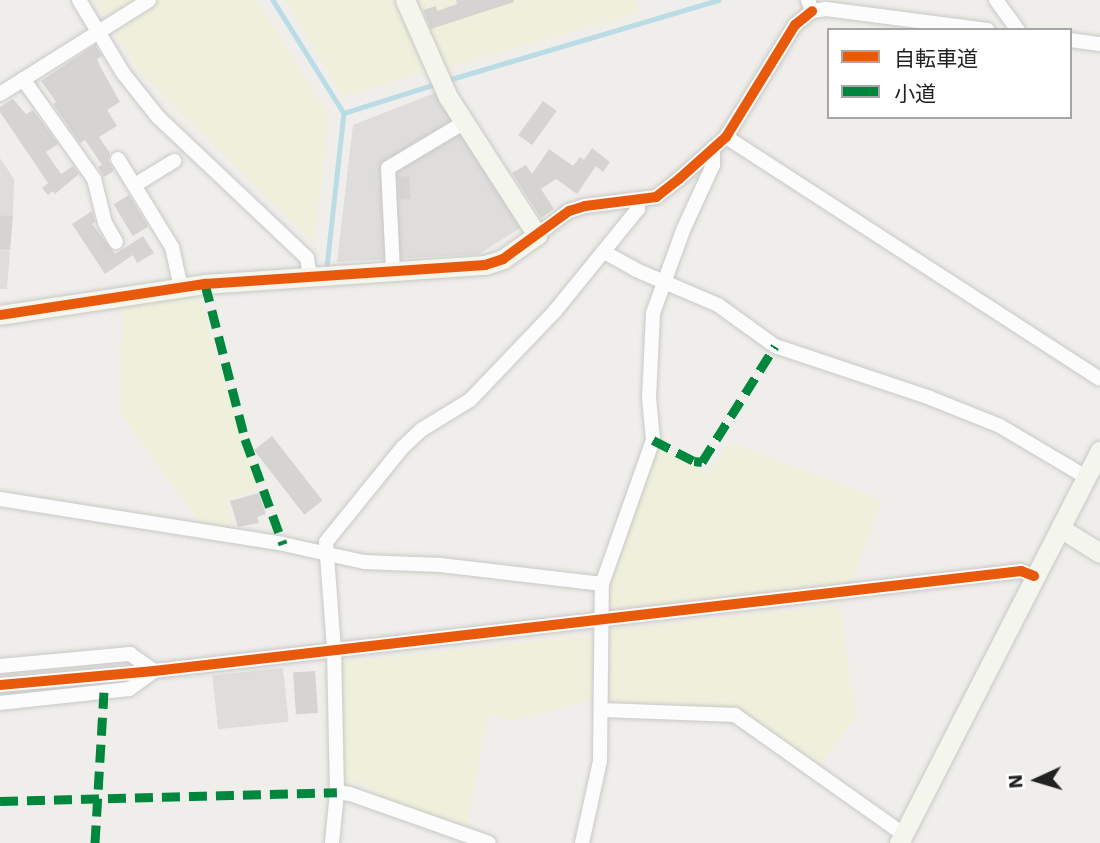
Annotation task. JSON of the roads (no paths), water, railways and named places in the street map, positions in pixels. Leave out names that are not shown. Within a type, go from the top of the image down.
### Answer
[{"type":"street","points":[[79,0],[123,73],[158,117],[307,258],[310,275]]},
{"type":"street","points":[[0,94],[149,0]]},
{"type":"street","points":[[405,0],[441,82],[537,235]]},
{"type":"street","points":[[996,0],[1017,28]]},
{"type":"street","points":[[0,315],[181,288],[310,275],[485,265],[503,259],[569,211],[585,206],[656,197],[726,136],[810,5],[973,28]]},
{"type":"street","points":[[1072,40],[1100,44]]},
{"type":"street","points":[[23,79],[94,179],[105,223],[117,242]]},
{"type":"street","points":[[393,270],[388,168],[465,122]]},
{"type":"street","points":[[726,136],[1100,379]]},
{"type":"street","points":[[582,843],[600,761],[603,710],[602,584],[653,440],[649,398],[653,313],[684,228],[713,165],[713,148]]},
{"type":"street","points":[[118,159],[172,247],[181,288]]},
{"type":"street","points":[[135,185],[174,161]]},
{"type":"street","points":[[332,843],[337,792],[334,649],[329,553],[326,542],[403,447],[421,430],[470,400],[555,311],[638,209],[638,201]]},
{"type":"street","points":[[604,252],[636,270],[718,305],[775,346],[930,398],[1000,426],[1086,477]]},
{"type":"street","points":[[603,710],[735,715],[901,839],[1100,450]]},
{"type":"street","points":[[0,499],[329,553],[364,562],[442,565],[602,584]]},
{"type":"street","points":[[1060,528],[1100,553]]},
{"type":"street","points":[[0,685],[154,671],[1021,571],[1034,576]]},
{"type":"street","points":[[0,666],[130,654],[154,671]]},
{"type":"street","points":[[0,703],[129,689],[154,671]]},
{"type":"street","points":[[337,792],[350,794],[489,843]]},
{"type":"waterway","points":[[273,0],[344,113],[327,266]]},
{"type":"waterway","points":[[448,80],[718,0]]},
{"type":"waterway","points":[[344,113],[436,84]]}]
